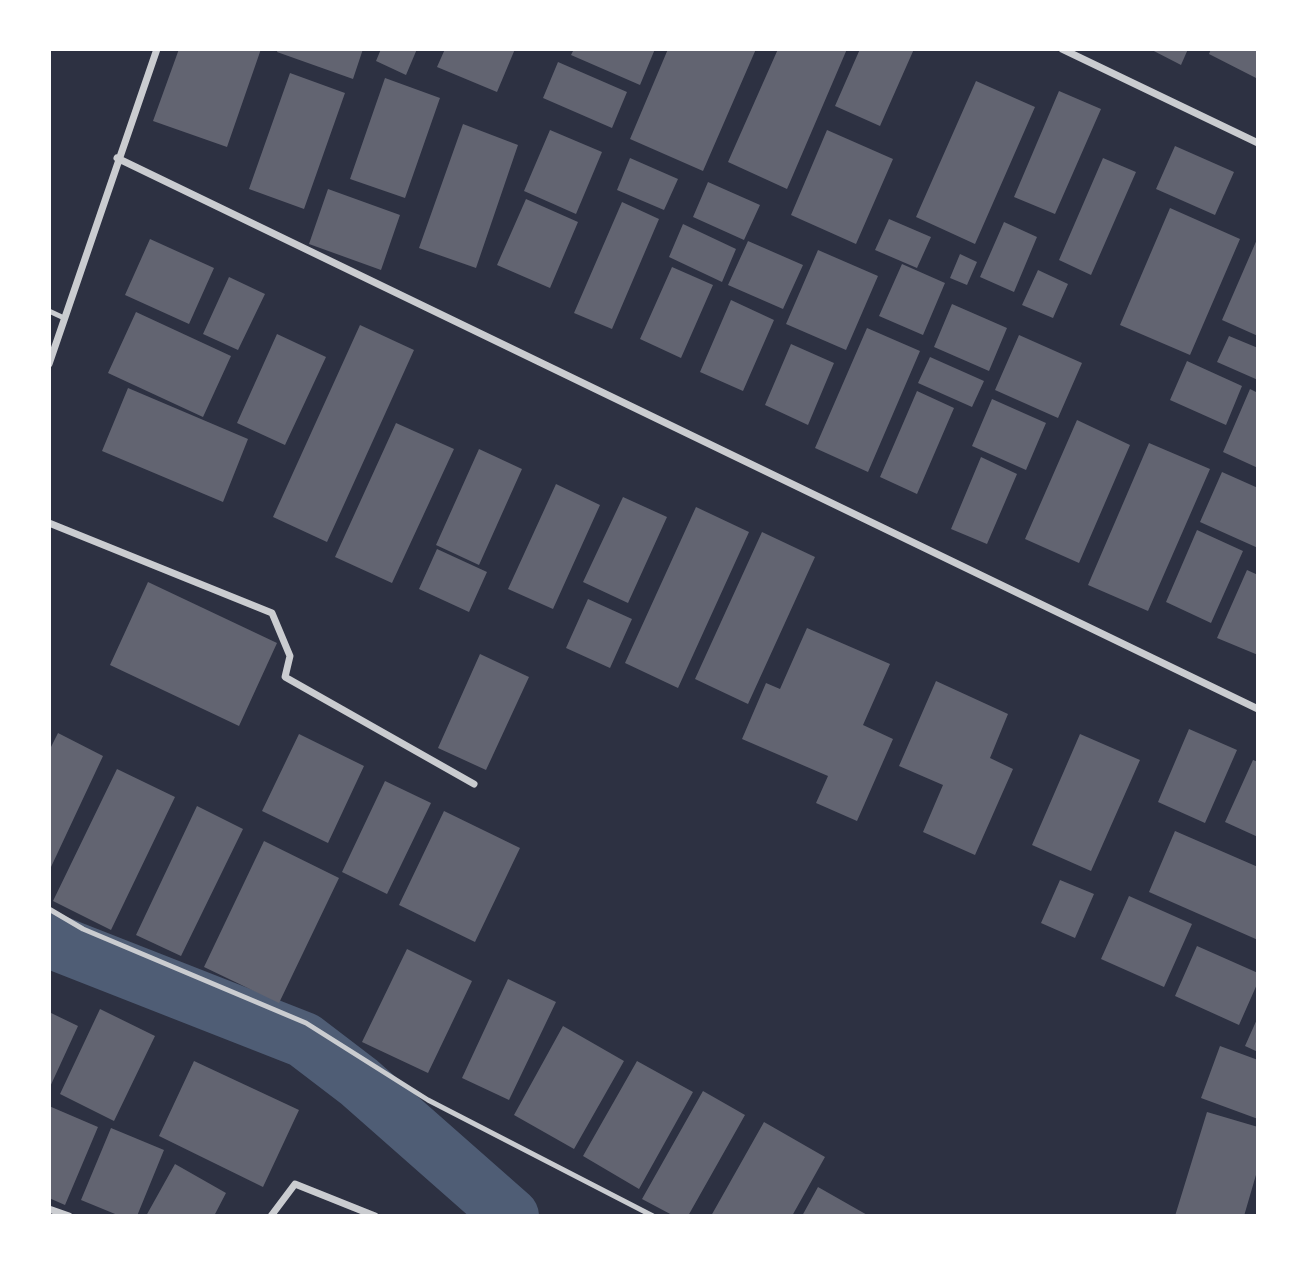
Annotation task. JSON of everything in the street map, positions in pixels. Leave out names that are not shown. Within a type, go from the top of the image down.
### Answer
[{"type":"street","points":[[49,364],[117,158],[157,49]]},
{"type":"street","points":[[1062,49],[1258,143]]},
{"type":"street","points":[[117,158],[1258,709]]},
{"type":"street","points":[[49,523],[272,613],[290,656],[285,677],[474,784]]},
{"type":"street","points":[[271,1216],[295,1184],[375,1216]]},
{"type":"street","points":[[49,1209],[69,1216]]},
{"type":"lane","points":[[49,311],[64,318]]},
{"type":"lane","points":[[49,909],[83,929],[306,1023],[428,1100],[653,1216]]},
{"type":"building","points":[[179,49],[261,49],[227,147],[153,121]]},
{"type":"building","points":[[278,49],[363,49],[353,79],[277,52]]},
{"type":"building","points":[[381,49],[417,49],[406,75],[376,61]]},
{"type":"building","points":[[445,49],[515,49],[497,92],[437,67]]},
{"type":"building","points":[[574,49],[655,49],[640,85],[571,55]]},
{"type":"building","points":[[668,49],[756,49],[703,171],[630,139]]},
{"type":"building","points":[[778,49],[847,49],[787,189],[728,162]]},
{"type":"building","points":[[860,49],[914,49],[880,126],[835,106]]},
{"type":"building","points":[[1150,49],[1188,49],[1181,65]]},
{"type":"building","points":[[1211,49],[1258,49],[1258,79],[1209,54]]},
{"type":"building","points":[[558,62],[627,92],[612,128],[543,98]]},
{"type":"building","points":[[290,73],[345,93],[304,209],[249,189]]},
{"type":"building","points":[[385,78],[440,98],[405,198],[350,179]]},
{"type":"building","points":[[976,81],[1035,107],[975,244],[916,217]]},
{"type":"building","points":[[1059,91],[1101,109],[1055,214],[1014,197]]},
{"type":"building","points":[[463,124],[518,145],[476,268],[419,248]]},
{"type":"building","points":[[550,130],[602,152],[576,214],[524,191]]},
{"type":"building","points":[[827,130],[893,159],[856,244],[791,215]]},
{"type":"building","points":[[1175,146],[1234,172],[1215,215],[1156,189]]},
{"type":"building","points":[[630,158],[678,179],[664,210],[617,190]]},
{"type":"building","points":[[1103,158],[1136,172],[1091,275],[1059,260]]},
{"type":"building","points":[[708,182],[760,205],[744,240],[693,217]]},
{"type":"building","points":[[328,189],[400,215],[381,270],[309,244]]},
{"type":"building","points":[[526,199],[578,222],[550,288],[497,265]]},
{"type":"building","points":[[622,202],[659,219],[612,329],[574,313]]},
{"type":"building","points":[[1170,208],[1240,239],[1190,355],[1120,325]]},
{"type":"building","points":[[889,219],[931,237],[917,268],[875,250]]},
{"type":"building","points":[[1004,222],[1037,237],[1014,292],[980,277]]},
{"type":"building","points":[[683,224],[736,249],[722,282],[669,257]]},
{"type":"building","points":[[1258,237],[1258,336],[1222,320]]},
{"type":"building","points":[[150,239],[214,268],[189,324],[125,295]]},
{"type":"building","points":[[748,241],[803,265],[783,309],[728,285]]},
{"type":"building","points":[[818,250],[878,276],[846,350],[786,324]]},
{"type":"building","points":[[960,254],[977,262],[967,285],[950,278]]},
{"type":"building","points":[[902,264],[945,283],[923,335],[879,316]]},
{"type":"building","points":[[672,267],[713,285],[681,358],[640,339]]},
{"type":"building","points":[[1038,270],[1068,284],[1053,318],[1022,305]]},
{"type":"building","points":[[229,277],[265,294],[238,350],[203,334]]},
{"type":"building","points":[[731,300],[774,320],[743,391],[700,372]]},
{"type":"building","points":[[952,304],[1007,328],[989,371],[934,347]]},
{"type":"building","points":[[136,312],[231,356],[203,417],[108,373]]},
{"type":"building","points":[[360,325],[414,350],[327,542],[273,517]]},
{"type":"building","points":[[867,328],[920,351],[868,472],[815,448]]},
{"type":"building","points":[[277,334],[326,357],[285,445],[237,423]]},
{"type":"building","points":[[1019,335],[1082,363],[1058,418],[995,390]]},
{"type":"building","points":[[1229,336],[1258,348],[1258,380],[1217,362]]},
{"type":"building","points":[[791,344],[834,363],[808,425],[765,405]]},
{"type":"building","points":[[930,357],[984,381],[972,407],[918,383]]},
{"type":"building","points":[[1187,361],[1242,386],[1226,425],[1170,400]]},
{"type":"building","points":[[128,388],[248,439],[223,502],[102,451]]},
{"type":"building","points":[[1250,389],[1258,393],[1258,468],[1223,452]]},
{"type":"building","points":[[917,391],[954,408],[917,494],[880,477]]},
{"type":"building","points":[[992,399],[1046,423],[1026,470],[972,446]]},
{"type":"building","points":[[1077,420],[1130,445],[1079,563],[1025,539]]},
{"type":"building","points":[[396,423],[454,449],[392,583],[335,557]]},
{"type":"building","points":[[1149,443],[1210,469],[1148,611],[1088,585]]},
{"type":"building","points":[[479,449],[522,469],[479,565],[436,545]]},
{"type":"building","points":[[981,457],[1017,474],[987,544],[951,529]]},
{"type":"building","points":[[1222,472],[1258,488],[1258,548],[1200,522]]},
{"type":"building","points":[[556,484],[600,505],[553,609],[508,589]]},
{"type":"building","points":[[623,497],[667,517],[628,603],[583,582]]},
{"type":"building","points":[[696,507],[749,532],[678,688],[625,663]]},
{"type":"building","points":[[1197,530],[1243,551],[1211,623],[1166,602]]},
{"type":"building","points":[[762,532],[815,557],[748,704],[695,679]]},
{"type":"building","points":[[437,549],[487,572],[469,612],[419,589]]},
{"type":"building","points":[[1247,570],[1258,575],[1258,655],[1217,638]]},
{"type":"building","points":[[148,582],[277,643],[239,726],[110,665]]},
{"type":"building","points":[[588,599],[632,619],[610,668],[566,648]]},
{"type":"building","points":[[807,628],[890,664],[863,725],[893,739],[857,821],[816,803],[828,776],[742,739],[766,683],[780,689]]},
{"type":"building","points":[[480,654],[529,677],[486,770],[438,748]]},
{"type":"building","points":[[936,681],[1008,714],[990,758],[1013,769],[975,855],[923,832],[943,785],[899,766]]},
{"type":"building","points":[[1189,729],[1237,750],[1205,823],[1158,802]]},
{"type":"building","points":[[58,733],[103,756],[51,867],[49,751]]},
{"type":"building","points":[[299,734],[364,766],[328,843],[262,811]]},
{"type":"building","points":[[1080,734],[1140,760],[1091,871],[1032,845]]},
{"type":"building","points":[[1253,760],[1258,762],[1258,837],[1225,822]]},
{"type":"building","points":[[117,769],[175,797],[111,930],[53,901]]},
{"type":"building","points":[[385,781],[431,803],[387,894],[342,872]]},
{"type":"building","points":[[197,806],[243,829],[181,956],[136,935]]},
{"type":"building","points":[[444,811],[520,848],[475,942],[399,905]]},
{"type":"building","points":[[1175,831],[1258,867],[1258,940],[1149,892]]},
{"type":"building","points":[[264,841],[339,878],[279,1003],[204,967]]},
{"type":"building","points":[[1060,880],[1094,894],[1075,938],[1041,923]]},
{"type":"building","points":[[1129,896],[1192,924],[1164,987],[1101,959]]},
{"type":"building","points":[[1197,946],[1258,973],[1258,982],[1239,1025],[1175,996]]},
{"type":"building","points":[[407,949],[472,981],[428,1073],[362,1042]]},
{"type":"building","points":[[508,979],[556,1002],[509,1100],[462,1078]]},
{"type":"building","points":[[100,1009],[155,1036],[114,1121],[60,1094]]},
{"type":"building","points":[[49,1012],[78,1026],[49,1089]]},
{"type":"building","points":[[1258,1017],[1258,1052],[1245,1046]]},
{"type":"building","points":[[563,1026],[624,1061],[574,1149],[514,1115]]},
{"type":"building","points":[[1220,1046],[1258,1060],[1258,1119],[1201,1098]]},
{"type":"building","points":[[194,1061],[299,1110],[263,1187],[159,1136]]},
{"type":"building","points":[[637,1061],[693,1092],[639,1189],[583,1156]]},
{"type":"building","points":[[703,1091],[745,1115],[688,1216],[674,1216],[642,1199]]},
{"type":"building","points":[[49,1106],[98,1127],[65,1205],[49,1198]]},
{"type":"building","points":[[1207,1112],[1258,1127],[1258,1168],[1244,1216],[1175,1216]]},
{"type":"building","points":[[764,1122],[825,1157],[792,1216],[711,1216]]},
{"type":"building","points":[[111,1128],[164,1150],[137,1216],[120,1216],[81,1200]]},
{"type":"building","points":[[175,1164],[226,1193],[214,1216],[146,1216]]},
{"type":"building","points":[[818,1187],[869,1216],[802,1216]]},
{"type":"waterway","points":[[49,940],[304,1040],[359,1082],[511,1216]]}]
